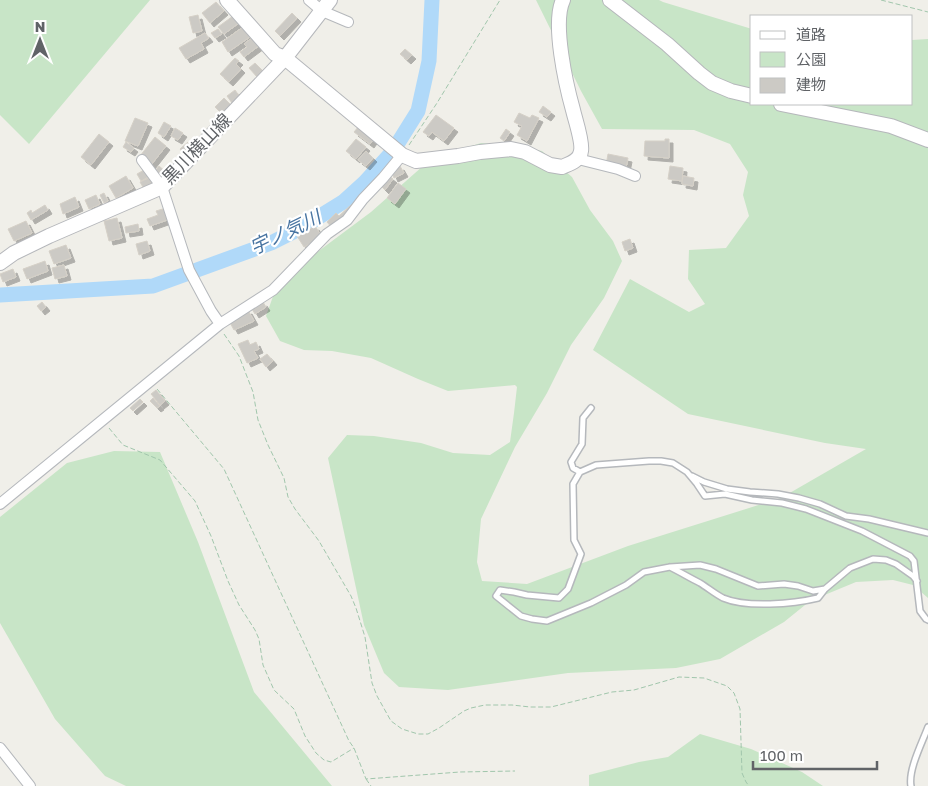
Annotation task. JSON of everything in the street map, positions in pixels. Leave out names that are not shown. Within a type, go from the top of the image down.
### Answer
[{"type":"street","points":[[228,0],[275,54],[285,58],[402,155],[416,161],[511,148],[525,152],[550,165],[562,167],[578,159],[582,151],[562,61],[558,23],[559,10],[563,0]]},
{"type":"street","points":[[309,0],[326,5],[348,22]]},
{"type":"street","points":[[610,0],[667,44],[712,83],[731,91],[750,96]]},
{"type":"street","name":"黒川横山線","points":[[0,263],[14,253],[49,236],[162,187],[285,58],[326,5]]},
{"type":"street","points":[[786,105],[891,126],[928,140]]},
{"type":"street","points":[[0,504],[220,324],[272,290],[327,234],[348,220],[363,199],[402,155]]},
{"type":"street","points":[[578,159],[635,176]]},
{"type":"street","points":[[142,160],[162,187],[191,273],[220,324]]},
{"type":"street","points":[[0,748],[30,786]]},
{"type":"lane","points":[[580,472],[572,468],[571,462],[582,444],[582,418],[591,408]]},
{"type":"lane","points":[[825,589],[813,591],[784,584],[758,586],[716,568],[700,565],[670,567],[644,572],[626,585],[591,603],[547,621],[532,620],[522,616],[496,596],[500,590],[559,598],[568,590],[581,554],[574,540],[573,484],[580,472],[596,464],[661,461],[673,463],[689,475],[704,496],[725,494],[752,500],[782,503],[806,509],[862,531],[910,556],[914,561],[920,611],[928,620]]},
{"type":"lane","points":[[689,475],[704,482],[727,488],[799,498],[820,504],[846,516],[869,519],[928,533]]},
{"type":"lane","points":[[670,567],[722,597],[737,602],[762,604],[818,598],[825,589],[850,568],[873,559],[886,560],[896,564],[906,570],[917,581]]},
{"type":"lane","points":[[911,786],[910,781],[913,767],[928,727]]},
{"type":"path","points":[[402,155],[438,103],[500,0]]},
{"type":"path","points":[[881,0],[928,12]]},
{"type":"path","points":[[220,324],[238,356],[253,392],[258,420],[284,478],[288,497],[295,510],[318,541],[354,602],[365,637],[372,683],[391,721],[402,729],[418,734],[428,734],[464,711],[485,705],[551,706],[612,692],[634,690],[679,677],[704,678],[727,686],[734,693],[740,709],[742,773],[749,786]]},
{"type":"path","points":[[150,381],[224,469],[349,741],[354,748],[366,779],[371,786]]},
{"type":"path","points":[[102,420],[123,445],[160,460],[194,501],[211,536],[239,605],[259,639],[264,665],[274,690],[294,709],[305,736],[316,753],[324,760],[331,762],[354,748]]},
{"type":"path","points":[[366,779],[460,772],[515,771]]},
{"type":"green space","points":[[0,0],[150,0],[29,144],[0,115]]},
{"type":"green space","points":[[536,0],[659,0],[750,28],[750,105],[913,105],[913,40],[928,39],[928,598],[913,585],[893,580],[856,582],[810,601],[784,622],[720,659],[676,668],[568,673],[448,690],[399,687],[384,673],[364,625],[328,458],[347,435],[374,436],[421,443],[453,453],[490,455],[510,442],[517,387],[515,385],[448,391],[371,358],[332,351],[304,350],[280,341],[266,316],[276,288],[308,259],[371,212],[432,158],[481,143],[516,146],[542,151],[572,177],[590,210],[613,241],[622,261],[604,298],[571,345],[547,393],[515,447],[481,519],[477,562],[482,581],[527,584],[628,546],[781,498],[866,449],[825,443],[688,414],[593,350],[630,279],[689,312],[705,304],[688,279],[689,250],[726,248],[749,216],[743,195],[748,172],[730,144],[694,130],[602,129]]},
{"type":"green space","points":[[114,451],[160,452],[198,542],[254,692],[332,786],[126,786],[105,776],[55,719],[0,623],[0,517],[67,463]]},
{"type":"green space","points":[[700,734],[751,749],[802,772],[823,786],[589,786],[589,775],[639,762],[668,757]]},
{"type":"building","points":[[216,2],[224,11],[210,23],[202,13]]},
{"type":"building","points":[[292,13],[297,18],[280,36],[275,31]]},
{"type":"building","points":[[198,15],[202,31],[193,33],[189,17]]},
{"type":"building","points":[[233,16],[239,23],[224,34],[218,27]]},
{"type":"building","points":[[243,27],[250,37],[228,52],[222,42]]},
{"type":"building","points":[[218,29],[222,34],[215,38],[211,33]]},
{"type":"building","points":[[205,33],[209,38],[201,43],[204,49],[186,59],[179,48]]},
{"type":"building","points":[[253,37],[260,45],[244,57],[240,52],[247,47],[244,44]]},
{"type":"building","points":[[405,49],[412,55],[407,60],[400,54]]},
{"type":"building","points":[[235,58],[239,61],[236,64],[241,69],[229,82],[220,74]]},
{"type":"building","points":[[255,63],[264,72],[258,78],[249,68]]},
{"type":"building","points":[[235,90],[240,97],[232,103],[227,96]]},
{"type":"building","points":[[224,98],[232,106],[223,115],[215,107]]},
{"type":"building","points":[[543,106],[551,112],[547,117],[539,112]]},
{"type":"building","points":[[519,113],[530,118],[532,115],[539,118],[527,141],[517,135],[522,126],[514,122]]},
{"type":"building","points":[[436,115],[454,128],[444,141],[432,132],[429,136],[423,132]]},
{"type":"building","points":[[135,118],[148,123],[138,146],[125,141]]},
{"type":"building","points":[[164,122],[171,126],[164,137],[158,133]]},
{"type":"building","points":[[359,126],[375,137],[370,144],[354,132]]},
{"type":"building","points":[[175,128],[183,133],[178,140],[171,136]]},
{"type":"building","points":[[506,129],[510,132],[504,141],[500,138]]},
{"type":"building","points":[[99,134],[109,142],[91,165],[81,157]]},
{"type":"building","points":[[155,137],[166,146],[151,165],[140,156]]},
{"type":"building","points":[[356,139],[366,147],[356,159],[346,151]]},
{"type":"building","points":[[665,139],[669,139],[669,158],[644,156],[645,141],[665,141]]},
{"type":"building","points":[[126,142],[134,148],[131,152],[123,147]]},
{"type":"building","points":[[188,142],[192,147],[184,154],[180,149]]},
{"type":"building","points":[[366,151],[373,158],[366,166],[358,160]]},
{"type":"building","points":[[608,154],[628,158],[626,168],[606,165]]},
{"type":"building","points":[[159,166],[166,172],[160,179],[153,173]]},
{"type":"building","points":[[400,166],[404,173],[394,178],[391,171]]},
{"type":"building","points":[[670,166],[683,168],[682,181],[668,179]]},
{"type":"building","points":[[144,170],[148,177],[141,181],[137,174]]},
{"type":"building","points":[[388,175],[393,179],[385,190],[380,185]]},
{"type":"building","points":[[126,176],[133,188],[116,198],[109,186]]},
{"type":"building","points":[[683,176],[694,178],[693,186],[682,184]]},
{"type":"building","points":[[151,177],[154,183],[144,189],[140,182]]},
{"type":"building","points":[[398,183],[406,189],[395,204],[387,198]]},
{"type":"building","points":[[104,193],[108,201],[104,203],[100,195]]},
{"type":"building","points":[[96,195],[100,204],[89,209],[85,200]]},
{"type":"building","points":[[75,197],[79,207],[63,214],[60,204]]},
{"type":"building","points":[[352,204],[355,208],[333,229],[327,222],[336,213],[339,216]]},
{"type":"building","points":[[45,205],[48,210],[31,220],[27,213],[31,210],[32,213]]},
{"type":"building","points":[[166,208],[170,219],[150,226],[147,219],[158,215],[156,211]]},
{"type":"building","points":[[117,218],[122,238],[109,241],[104,221]]},
{"type":"building","points":[[26,221],[32,233],[14,241],[8,229]]},
{"type":"building","points":[[138,224],[139,231],[126,233],[125,227]]},
{"type":"building","points":[[315,226],[322,237],[304,247],[297,236]]},
{"type":"building","points":[[630,239],[633,248],[625,251],[622,242]]},
{"type":"building","points":[[147,241],[150,251],[139,255],[136,244]]},
{"type":"building","points":[[66,245],[71,258],[54,264],[49,251]]},
{"type":"building","points":[[45,261],[48,271],[27,279],[23,269]]},
{"type":"building","points":[[64,265],[67,276],[55,279],[52,268]]},
{"type":"building","points":[[13,269],[16,277],[3,282],[0,274]]},
{"type":"building","points":[[42,302],[46,307],[41,311],[37,306]]},
{"type":"building","points":[[263,302],[266,307],[255,314],[252,309]]},
{"type":"building","points":[[248,310],[254,321],[234,330],[228,319]]},
{"type":"building","points":[[248,340],[250,345],[256,342],[259,349],[254,351],[258,358],[247,363],[238,344]]},
{"type":"building","points":[[267,354],[273,361],[266,367],[260,359]]},
{"type":"building","points":[[156,390],[165,401],[160,405],[151,394]]},
{"type":"building","points":[[153,398],[160,406],[157,408],[150,401]]},
{"type":"building","points":[[140,399],[143,402],[133,411],[130,408]]},
{"type":"waterway","name":"宇ノ気川","points":[[0,295],[153,286],[271,243],[301,228],[343,202],[365,182],[393,151],[418,111],[429,61],[432,0]]}]
